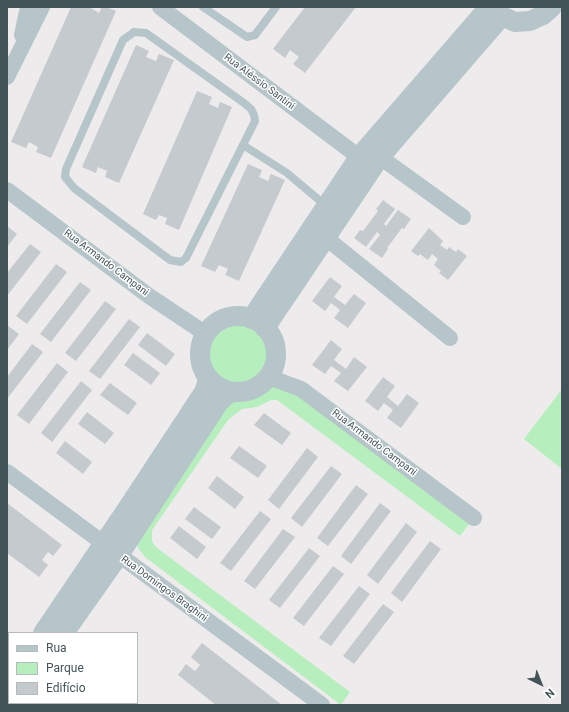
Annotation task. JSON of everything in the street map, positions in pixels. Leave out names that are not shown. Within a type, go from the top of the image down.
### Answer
[{"type":"street","points":[[19,52],[28,7]]},
{"type":"street","points":[[7,77],[42,7]]},
{"type":"street","name":"Rua Aléssio Santini","points":[[160,7],[359,156]]},
{"type":"street","points":[[494,10],[516,22],[530,21],[544,15],[552,7]]},
{"type":"street","points":[[557,7],[562,11]]},
{"type":"street","points":[[258,323],[325,205],[359,156],[494,10]]},
{"type":"street","points":[[258,323],[326,238],[380,157],[494,10]]},
{"type":"street","points":[[380,157],[463,217]]},
{"type":"street","name":"Rua Armando Campani","points":[[7,190],[154,300],[206,334]]},
{"type":"street","points":[[326,238],[450,338]]},
{"type":"street","points":[[43,632],[204,392],[208,381],[201,361],[200,345],[206,334],[216,324],[227,318],[239,316],[258,323],[273,339],[276,352],[275,365],[269,377],[258,387],[244,392],[230,392],[216,386],[206,375]]},
{"type":"street","name":"Rua Armando Campani","points":[[269,377],[301,389],[474,518]]},
{"type":"street","points":[[65,632],[119,555],[219,402],[230,392]]},
{"type":"street","name":"Rua Domingos Braghini","points":[[7,472],[322,705]]},
{"type":"lane","points":[[203,7],[247,37],[255,35],[276,7]]},
{"type":"lane","points":[[134,32],[146,33],[251,109],[255,121],[243,145],[186,258],[181,262],[170,260],[74,188],[64,177],[66,169],[122,40],[134,32]]},
{"type":"lane","points":[[243,145],[287,173],[325,205]]},
{"type":"green space","points":[[239,322],[251,324],[262,331],[269,342],[271,354],[269,366],[262,377],[251,384],[239,386],[227,384],[216,377],[209,366],[207,354],[209,342],[216,331],[227,324]]},
{"type":"green space","points":[[273,384],[288,388],[469,524],[460,536],[277,400],[271,400],[257,407],[242,409],[228,420],[152,530],[152,541],[161,551],[350,692],[341,705],[145,557],[138,548],[137,541],[236,394],[254,392]]},
{"type":"green space","points":[[562,389],[562,469],[524,439]]},
{"type":"building","points":[[71,7],[89,7],[99,13],[102,7],[116,11],[51,158],[36,152],[38,147],[29,142],[26,148],[11,142]]},
{"type":"building","points":[[305,7],[356,7],[305,73],[293,64],[299,57],[290,50],[285,58],[273,49]]},
{"type":"building","points":[[136,45],[149,51],[146,57],[156,61],[159,54],[174,60],[119,183],[105,177],[107,171],[98,167],[96,173],[82,167]]},
{"type":"building","points":[[197,91],[212,97],[209,104],[218,108],[220,102],[232,107],[179,230],[165,224],[167,218],[159,215],[156,220],[143,214]]},
{"type":"building","points":[[248,164],[262,170],[259,177],[268,181],[271,174],[285,180],[239,281],[225,275],[228,269],[219,265],[215,272],[201,266]]},
{"type":"building","points":[[383,200],[395,209],[384,224],[386,226],[398,210],[411,219],[387,248],[388,249],[382,258],[369,249],[380,235],[377,232],[366,247],[354,238],[360,230],[363,231],[378,211],[376,209]]},
{"type":"building","points":[[7,226],[17,234],[7,247]]},
{"type":"building","points":[[429,228],[443,241],[440,245],[447,250],[449,247],[456,252],[458,249],[467,256],[448,280],[439,273],[441,271],[434,265],[438,259],[432,254],[428,260],[420,254],[418,256],[411,251]]},
{"type":"building","points":[[30,244],[41,252],[7,296],[7,273]]},
{"type":"building","points":[[56,264],[67,272],[27,324],[16,316]]},
{"type":"building","points":[[330,277],[342,286],[334,297],[345,305],[354,294],[366,303],[348,328],[334,318],[340,310],[331,303],[325,311],[312,301]]},
{"type":"building","points":[[80,282],[91,290],[51,342],[40,334]]},
{"type":"building","points":[[105,301],[116,309],[76,361],[65,353]]},
{"type":"building","points":[[129,319],[140,327],[100,379],[89,371]]},
{"type":"building","points":[[8,326],[19,334],[7,350],[7,328]]},
{"type":"building","points":[[147,333],[175,354],[166,366],[138,345]]},
{"type":"building","points":[[331,340],[342,349],[334,360],[346,369],[354,357],[367,367],[348,391],[334,381],[341,373],[331,366],[325,374],[312,365]]},
{"type":"building","points":[[32,344],[43,352],[7,399],[7,377]]},
{"type":"building","points":[[133,353],[160,373],[151,385],[124,365]]},
{"type":"building","points":[[57,363],[68,372],[29,424],[17,415]]},
{"type":"building","points":[[383,377],[395,386],[387,397],[398,406],[407,394],[419,403],[401,428],[387,418],[393,410],[384,403],[378,411],[365,401]]},
{"type":"building","points":[[81,381],[92,390],[52,442],[41,433]]},
{"type":"building","points":[[110,383],[137,403],[128,415],[100,395]]},
{"type":"building","points":[[87,412],[114,433],[105,444],[78,424]]},
{"type":"building","points":[[264,413],[291,433],[282,445],[254,425]]},
{"type":"building","points":[[65,441],[92,462],[83,474],[56,453]]},
{"type":"building","points":[[239,446],[267,466],[258,478],[230,458]]},
{"type":"building","points":[[307,448],[318,457],[279,509],[268,500]]},
{"type":"building","points":[[331,466],[342,474],[302,527],[291,518]]},
{"type":"building","points":[[217,476],[244,497],[235,509],[208,488]]},
{"type":"building","points":[[356,485],[368,494],[328,546],[317,538]]},
{"type":"building","points":[[7,503],[62,545],[53,556],[48,552],[42,560],[48,565],[39,577],[7,553]]},
{"type":"building","points":[[380,503],[391,511],[351,564],[341,556]]},
{"type":"building","points":[[194,507],[221,527],[212,539],[185,519]]},
{"type":"building","points":[[260,511],[271,519],[231,571],[220,563]]},
{"type":"building","points":[[406,523],[417,532],[378,584],[367,575]]},
{"type":"building","points":[[179,526],[206,547],[197,559],[170,538]]},
{"type":"building","points":[[283,529],[295,537],[255,589],[244,581]]},
{"type":"building","points":[[430,541],[441,549],[402,602],[391,593]]},
{"type":"building","points":[[309,548],[320,556],[280,608],[269,600]]},
{"type":"building","points":[[333,566],[344,574],[304,626],[293,618]]},
{"type":"building","points":[[359,586],[370,594],[331,646],[319,638]]},
{"type":"building","points":[[383,604],[394,612],[354,664],[343,656]]},
{"type":"building","points":[[202,643],[282,705],[216,705],[178,675],[186,664],[195,671],[200,665],[191,657]]}]
